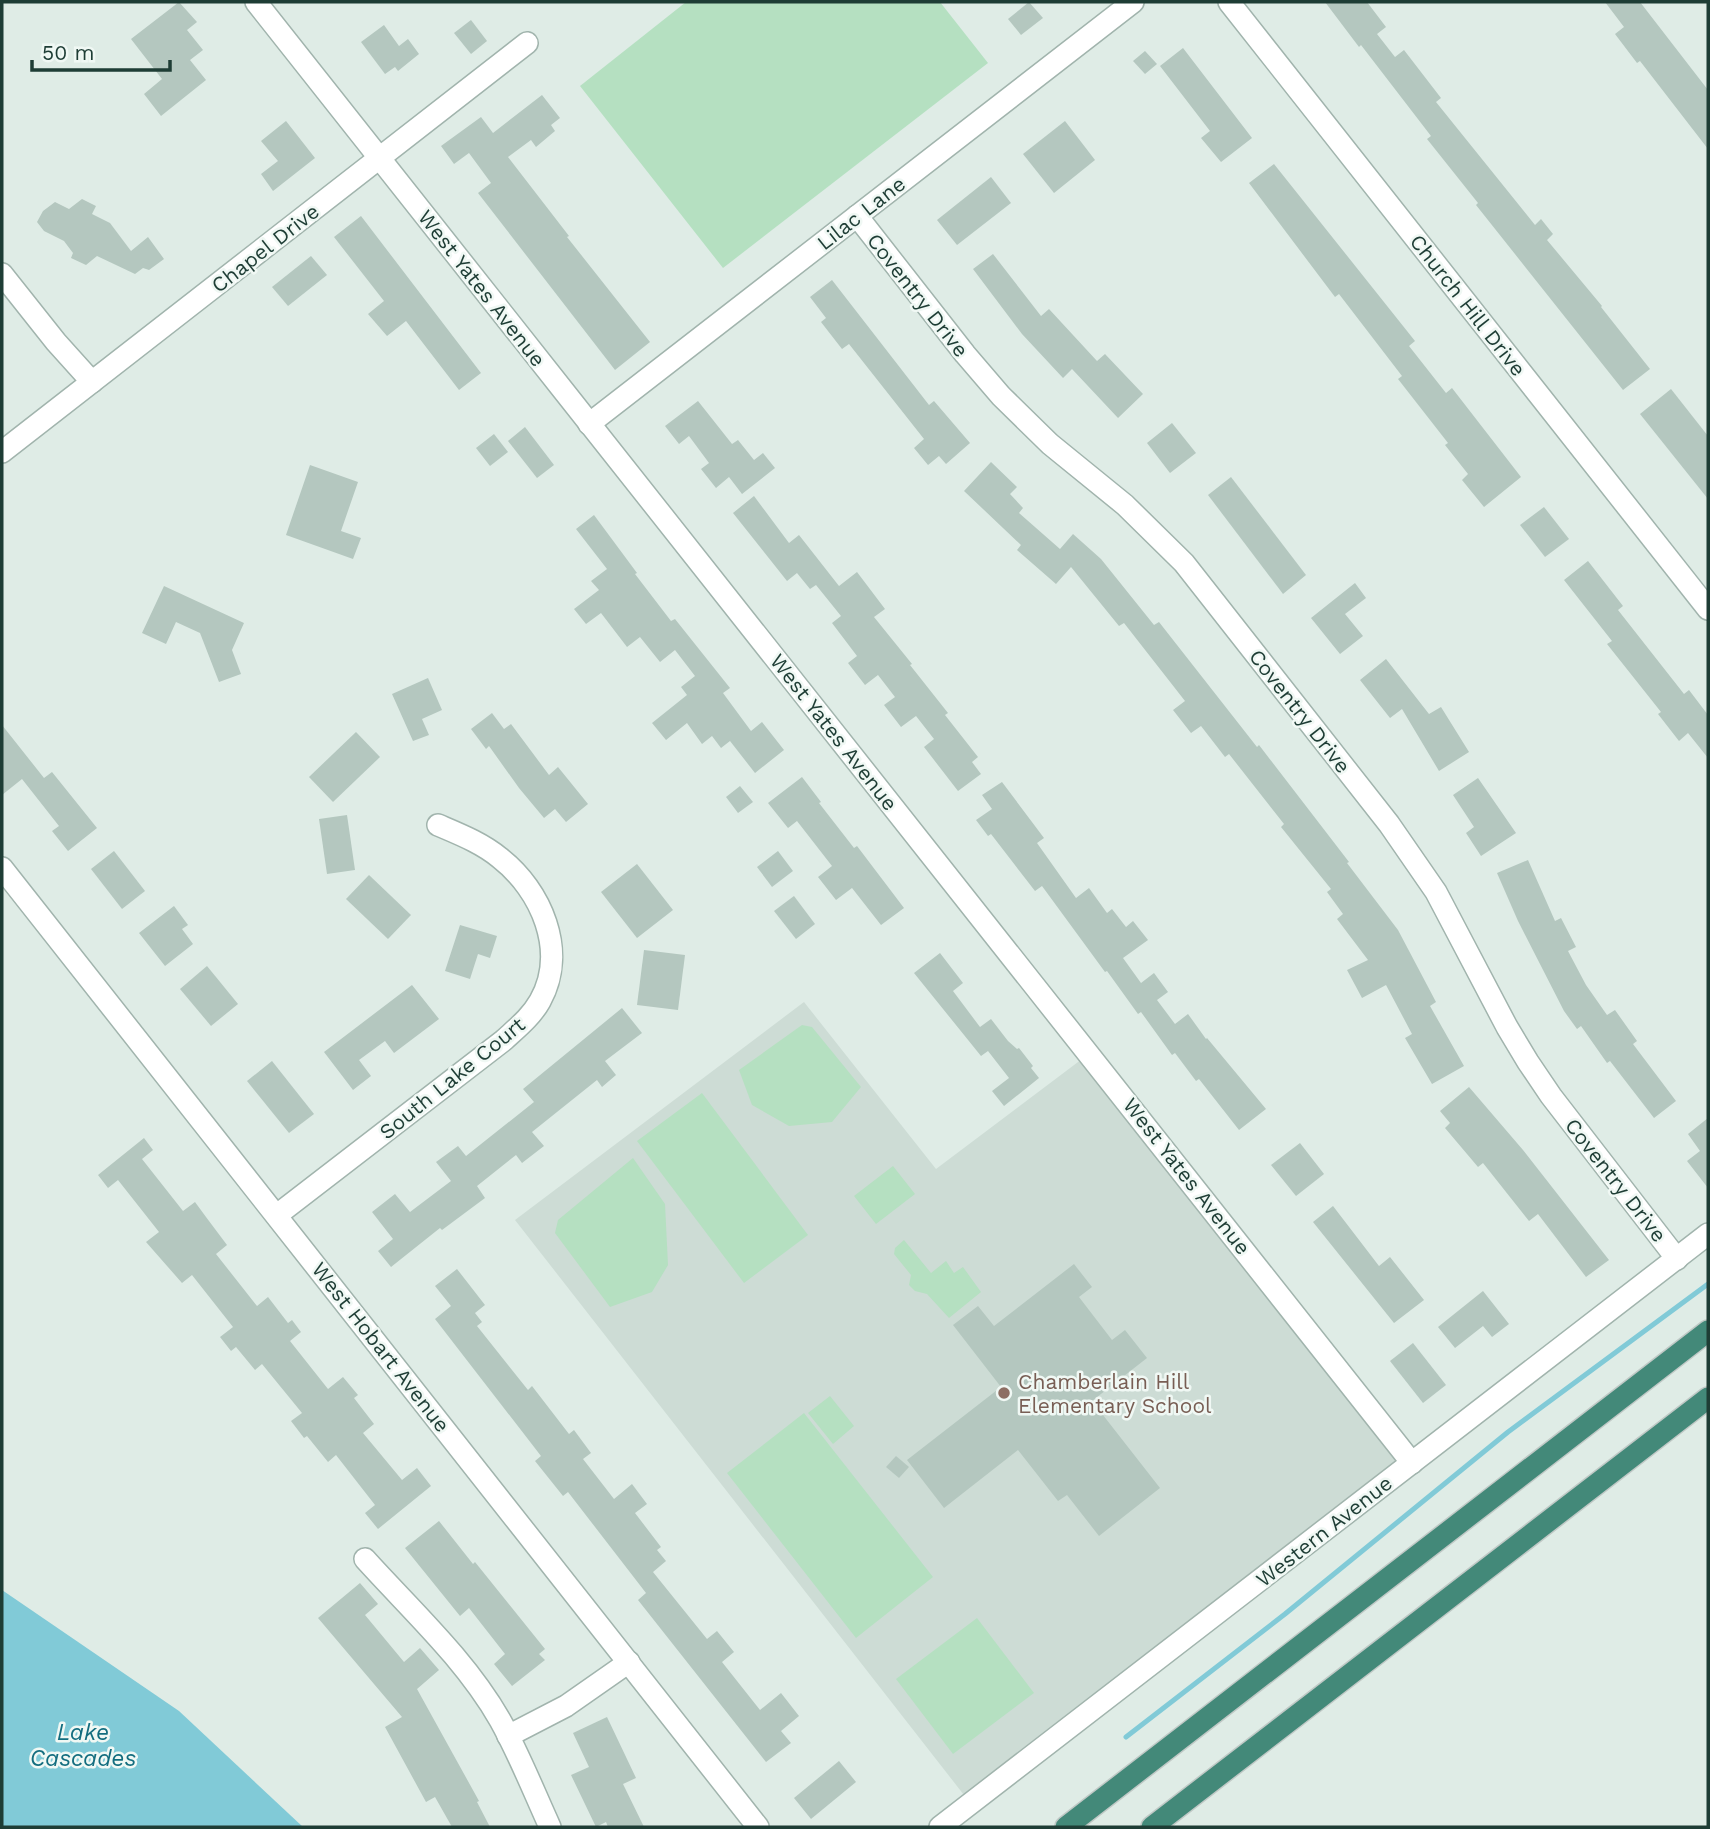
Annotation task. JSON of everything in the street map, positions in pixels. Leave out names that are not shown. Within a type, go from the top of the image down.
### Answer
[{"type":"highway","points":[[1066,1827],[1708,1331]]},
{"type":"highway","points":[[1152,1827],[1708,1398]]},
{"type":"street","name":"West Yates Avenue","points":[[256,2],[1111,1079],[1412,1463]]},
{"type":"street","name":"Lilac Lane","points":[[589,424],[1133,2]]},
{"type":"street","name":"Church Hill Drive","points":[[1229,2],[1708,609]]},
{"type":"street","name":"Chapel Drive","points":[[2,452],[527,43]]},
{"type":"street","name":"Coventry Drive","points":[[856,216],[1000,396],[1050,444],[1156,533],[1184,564],[1295,705],[1422,869],[1528,1062],[1676,1259]]},
{"type":"street","points":[[2,274],[92,382]]},
{"type":"street","name":"South Lake Court","points":[[277,1215],[504,1041],[533,1011],[546,986],[550,972],[551,945],[540,905],[516,873],[498,856],[438,825]]},
{"type":"street","name":"West Hobart Avenue","points":[[2,868],[758,1827]]},
{"type":"street","name":"Western Avenue","points":[[940,1827],[1708,1234]]},
{"type":"street","points":[[365,1559],[468,1674],[508,1736],[550,1827]]},
{"type":"street","points":[[508,1736],[582,1696],[629,1662]]},
{"type":"shaded area","name":"Chamberlain Hill Elementary School","points":[[804,1002],[936,1169],[1090,1053],[1412,1463],[971,1804],[515,1220]]},
{"type":"green space","points":[[686,2],[940,2],[988,63],[723,268],[580,86]]},
{"type":"green space","points":[[802,1025],[812,1027],[861,1087],[832,1122],[789,1126],[752,1105],[739,1070]]},
{"type":"green space","points":[[702,1093],[808,1235],[744,1283],[637,1141]]},
{"type":"green space","points":[[633,1158],[665,1204],[668,1265],[652,1292],[610,1307],[555,1233],[558,1220]]},
{"type":"green space","points":[[893,1166],[915,1194],[876,1224],[854,1196]]},
{"type":"green space","points":[[904,1240],[931,1273],[946,1261],[954,1273],[963,1267],[981,1292],[949,1318],[927,1294],[915,1291],[909,1285],[911,1275],[894,1254],[895,1248]]},
{"type":"green space","points":[[830,1396],[854,1426],[833,1444],[808,1413]]},
{"type":"green space","points":[[804,1413],[933,1577],[856,1638],[727,1473]]},
{"type":"green space","points":[[977,1618],[1034,1693],[953,1754],[896,1679]]},
{"type":"water","name":"Lake Cascades","points":[[2,1590],[179,1711],[303,1827],[2,1827]]},
{"type":"building","points":[[179,2],[197,22],[187,30],[203,50],[190,60],[206,80],[161,116],[144,94],[162,79],[131,39]]},
{"type":"building","points":[[1029,2],[1043,18],[1021,35],[1008,19]]},
{"type":"building","points":[[1325,2],[1367,2],[1386,27],[1377,34],[1395,57],[1404,50],[1441,98],[1436,102],[1535,225],[1541,219],[1553,234],[1547,240],[1650,369],[1623,390],[1476,205],[1478,203],[1427,139],[1431,136]]},
{"type":"building","points":[[1605,2],[1640,2],[1708,90],[1708,149],[1640,61],[1637,63],[1615,34],[1624,27]]},
{"type":"building","points":[[471,20],[487,41],[471,54],[454,33]]},
{"type":"building","points":[[384,25],[399,46],[408,39],[419,54],[398,71],[395,67],[385,74],[361,42]]},
{"type":"building","points":[[1183,48],[1252,138],[1221,162],[1201,138],[1210,131],[1160,66]]},
{"type":"building","points":[[1145,51],[1157,64],[1145,74],[1133,61]]},
{"type":"building","points":[[542,95],[560,118],[551,125],[555,131],[536,147],[531,140],[508,157],[650,342],[615,370],[478,193],[491,183],[469,153],[454,164],[441,146],[481,117],[493,133]]},
{"type":"building","points":[[286,121],[315,158],[273,191],[261,174],[278,161],[261,141]]},
{"type":"building","points":[[1065,121],[1095,160],[1054,193],[1023,154]]},
{"type":"building","points":[[1274,164],[1415,341],[1409,346],[1446,393],[1452,388],[1521,477],[1484,507],[1462,480],[1468,474],[1445,445],[1448,443],[1398,379],[1402,376],[1339,294],[1335,297],[1249,183]]},
{"type":"building","points":[[991,177],[1011,203],[957,245],[937,220]]},
{"type":"building","points":[[82,199],[96,206],[92,214],[110,223],[131,251],[148,237],[164,259],[149,270],[143,268],[135,274],[97,256],[86,265],[71,258],[73,253],[64,241],[44,231],[37,222],[43,211],[55,202],[69,209]]},
{"type":"building","points":[[361,216],[481,373],[459,390],[406,321],[387,336],[368,314],[384,301],[334,237]]},
{"type":"building","points":[[993,254],[1041,316],[1049,309],[1097,361],[1105,354],[1143,394],[1118,418],[1072,369],[1063,378],[1022,334],[973,269]]},
{"type":"building","points":[[311,256],[327,275],[288,306],[272,287]]},
{"type":"building","points":[[832,280],[929,405],[934,401],[970,443],[946,464],[939,456],[928,465],[914,448],[924,439],[849,344],[842,349],[821,322],[826,318],[810,297]]},
{"type":"building","points":[[1671,389],[1708,436],[1708,499],[1640,414]]},
{"type":"building","points":[[698,401],[732,444],[738,440],[754,460],[763,453],[775,468],[742,494],[729,477],[716,488],[701,469],[709,463],[689,436],[679,444],[665,426]]},
{"type":"building","points":[[1172,423],[1196,453],[1170,473],[1147,443]]},
{"type":"building","points":[[525,427],[554,465],[537,478],[508,441]]},
{"type":"building","points":[[494,434],[508,452],[490,466],[476,448]]},
{"type":"building","points":[[991,462],[1017,487],[1010,494],[1023,508],[1019,513],[1060,549],[1073,534],[1101,559],[1154,625],[1159,622],[1257,747],[1259,745],[1398,930],[1436,1002],[1430,1006],[1464,1066],[1432,1084],[1405,1038],[1412,1034],[1386,985],[1362,998],[1347,970],[1368,960],[1337,919],[1343,914],[1327,892],[1331,889],[1281,827],[1284,824],[1229,754],[1225,757],[1201,726],[1191,733],[1173,710],[1185,701],[1124,623],[1119,626],[1071,567],[1056,584],[1017,550],[1021,545],[964,491]]},
{"type":"building","points":[[310,465],[358,482],[341,531],[361,538],[353,559],[286,535]]},
{"type":"building","points":[[1231,477],[1306,575],[1283,594],[1208,495]]},
{"type":"building","points":[[754,496],[789,543],[799,535],[839,586],[857,572],[885,609],[874,617],[912,664],[910,665],[948,713],[945,715],[978,757],[972,762],[981,774],[958,791],[924,747],[934,739],[916,716],[901,727],[884,705],[895,697],[878,675],[865,685],[848,663],[857,656],[832,623],[841,616],[816,585],[810,589],[797,573],[787,581],[733,513]]},
{"type":"building","points":[[1544,507],[1569,539],[1545,557],[1520,525]]},
{"type":"building","points":[[594,515],[671,621],[675,619],[730,688],[723,693],[751,731],[762,722],[784,750],[755,773],[730,741],[721,748],[712,736],[702,744],[687,723],[666,740],[652,723],[687,695],[681,687],[695,676],[675,650],[660,662],[640,637],[627,647],[601,613],[586,624],[574,609],[599,590],[591,581],[607,569],[576,529]]},
{"type":"building","points":[[1588,561],[1623,606],[1618,610],[1684,694],[1689,690],[1708,715],[1708,758],[1688,733],[1679,741],[1658,714],[1661,712],[1607,644],[1612,641],[1564,580]]},
{"type":"building","points":[[1355,583],[1366,598],[1345,614],[1363,636],[1340,654],[1311,618]]},
{"type":"building","points":[[164,586],[244,623],[232,650],[241,674],[219,682],[200,633],[176,622],[166,644],[142,633]]},
{"type":"building","points":[[1386,659],[1429,714],[1441,707],[1469,752],[1439,771],[1402,709],[1390,718],[1360,680]]},
{"type":"building","points":[[428,678],[442,710],[422,719],[429,735],[413,741],[392,694]]},
{"type":"building","points":[[492,713],[504,729],[511,724],[549,775],[558,767],[588,804],[566,822],[555,809],[544,818],[489,746],[486,749],[471,729]]},
{"type":"building","points":[[2,725],[44,778],[52,772],[97,828],[68,851],[52,831],[59,826],[22,779],[2,795]]},
{"type":"building","points":[[356,732],[380,757],[333,802],[309,777]]},
{"type":"building","points":[[802,777],[854,848],[857,846],[904,908],[881,925],[852,888],[836,900],[818,877],[832,866],[797,821],[788,828],[768,803]]},
{"type":"building","points":[[1478,778],[1516,833],[1481,856],[1466,833],[1474,827],[1453,795]]},
{"type":"building","points":[[1002,782],[1044,838],[1037,843],[1076,898],[1089,888],[1107,913],[1112,909],[1126,927],[1133,921],[1148,940],[1123,958],[1141,983],[1154,973],[1168,992],[1157,1000],[1175,1024],[1188,1014],[1266,1109],[1239,1130],[1199,1079],[1196,1081],[1175,1053],[1172,1055],[1141,1012],[1138,1014],[1042,886],[1035,891],[991,834],[988,836],[976,820],[992,809],[982,795]]},
{"type":"building","points":[[740,786],[753,802],[738,813],[726,797]]},
{"type":"building","points":[[347,815],[355,870],[327,874],[319,819]]},
{"type":"building","points":[[114,851],[145,891],[122,909],[91,869]]},
{"type":"building","points":[[778,851],[793,871],[772,887],[757,867]]},
{"type":"building","points":[[1528,860],[1555,921],[1561,918],[1576,947],[1568,951],[1586,985],[1607,1015],[1615,1010],[1637,1041],[1633,1044],[1676,1101],[1654,1118],[1610,1061],[1607,1063],[1581,1026],[1577,1029],[1564,1011],[1518,921],[1497,873]]},
{"type":"building","points":[[637,864],[673,910],[637,938],[601,892]]},
{"type":"building","points":[[369,875],[411,915],[388,939],[346,899]]},
{"type":"building","points":[[794,896],[815,924],[796,939],[774,911]]},
{"type":"building","points":[[174,906],[188,925],[182,929],[193,944],[165,966],[139,933]]},
{"type":"building","points":[[460,925],[497,936],[490,958],[478,954],[470,979],[445,971]]},
{"type":"building","points":[[644,950],[685,955],[678,1010],[637,1005]]},
{"type":"building","points":[[940,953],[963,983],[953,991],[980,1027],[991,1019],[1008,1041],[1019,1048],[1039,1078],[1004,1106],[992,1091],[1009,1078],[988,1051],[981,1056],[914,973]]},
{"type":"building","points":[[207,966],[238,1004],[211,1026],[180,989]]},
{"type":"building","points":[[412,985],[439,1019],[394,1053],[385,1041],[359,1060],[371,1076],[353,1090],[324,1052]]},
{"type":"building","points":[[622,1008],[642,1033],[605,1061],[616,1075],[602,1087],[597,1080],[532,1132],[544,1146],[522,1163],[516,1155],[477,1186],[485,1198],[442,1230],[440,1228],[391,1267],[378,1251],[393,1239],[372,1212],[395,1194],[410,1212],[451,1181],[436,1162],[458,1146],[466,1156],[534,1102],[523,1089]]},
{"type":"building","points":[[272,1061],[314,1114],[289,1133],[247,1081]]},
{"type":"building","points":[[1469,1087],[1523,1150],[1609,1260],[1586,1277],[1538,1214],[1529,1221],[1483,1163],[1478,1167],[1445,1128],[1450,1123],[1440,1111]]},
{"type":"building","points":[[1708,1118],[1708,1188],[1687,1161],[1700,1151],[1688,1134]]},
{"type":"building","points":[[144,1138],[153,1150],[142,1159],[183,1211],[195,1202],[227,1245],[216,1254],[257,1306],[268,1297],[288,1323],[292,1320],[301,1332],[290,1341],[328,1389],[343,1377],[358,1395],[354,1398],[374,1424],[363,1433],[402,1480],[417,1468],[431,1486],[378,1529],[365,1513],[375,1505],[336,1455],[328,1462],[307,1436],[304,1438],[291,1421],[302,1413],[262,1364],[255,1370],[236,1347],[231,1351],[220,1337],[233,1327],[192,1275],[182,1283],[146,1242],[159,1232],[118,1180],[108,1188],[98,1175]]},
{"type":"building","points":[[1300,1143],[1324,1174],[1296,1196],[1271,1165]]},
{"type":"building","points":[[1333,1206],[1379,1266],[1390,1257],[1424,1300],[1394,1323],[1313,1222]]},
{"type":"building","points":[[1074,1264],[1092,1287],[1079,1297],[1112,1340],[1125,1330],[1147,1358],[1092,1401],[1160,1488],[1099,1536],[1067,1495],[1058,1501],[1018,1450],[944,1508],[907,1460],[1001,1387],[953,1325],[978,1306],[994,1326]]},
{"type":"building","points":[[457,1269],[485,1305],[475,1313],[482,1322],[477,1326],[528,1390],[532,1386],[569,1434],[574,1430],[591,1453],[583,1459],[614,1499],[632,1484],[647,1504],[635,1513],[661,1547],[657,1550],[666,1561],[653,1572],[707,1639],[717,1631],[734,1652],[722,1662],[760,1710],[781,1693],[799,1716],[781,1731],[791,1743],[766,1762],[638,1600],[646,1593],[568,1492],[563,1496],[535,1461],[541,1456],[435,1319],[451,1306],[435,1286]]},
{"type":"building","points":[[1483,1291],[1509,1324],[1492,1337],[1483,1326],[1455,1348],[1438,1327]]},
{"type":"building","points":[[1413,1343],[1446,1385],[1423,1403],[1390,1361]]},
{"type":"building","points":[[896,1456],[909,1467],[899,1478],[886,1467]]},
{"type":"building","points":[[439,1521],[545,1649],[539,1654],[545,1660],[512,1686],[494,1664],[505,1654],[469,1608],[460,1616],[405,1548]]},
{"type":"building","points":[[360,1583],[378,1604],[365,1615],[404,1662],[420,1648],[439,1670],[417,1689],[479,1801],[477,1802],[490,1827],[452,1827],[435,1797],[426,1802],[385,1727],[402,1717],[318,1618]]},
{"type":"building","points":[[607,1717],[636,1778],[623,1784],[644,1827],[608,1827],[606,1822],[596,1827],[571,1775],[589,1767],[573,1733]]},
{"type":"building","points":[[839,1761],[856,1782],[811,1819],[794,1798]]},
{"type":"waterway","points":[[1126,1737],[1285,1614],[1508,1432],[1708,1284]]},
{"type":"place","name":"Chamberlain Hill Elementary School","points":[[1004,1393]]}]
